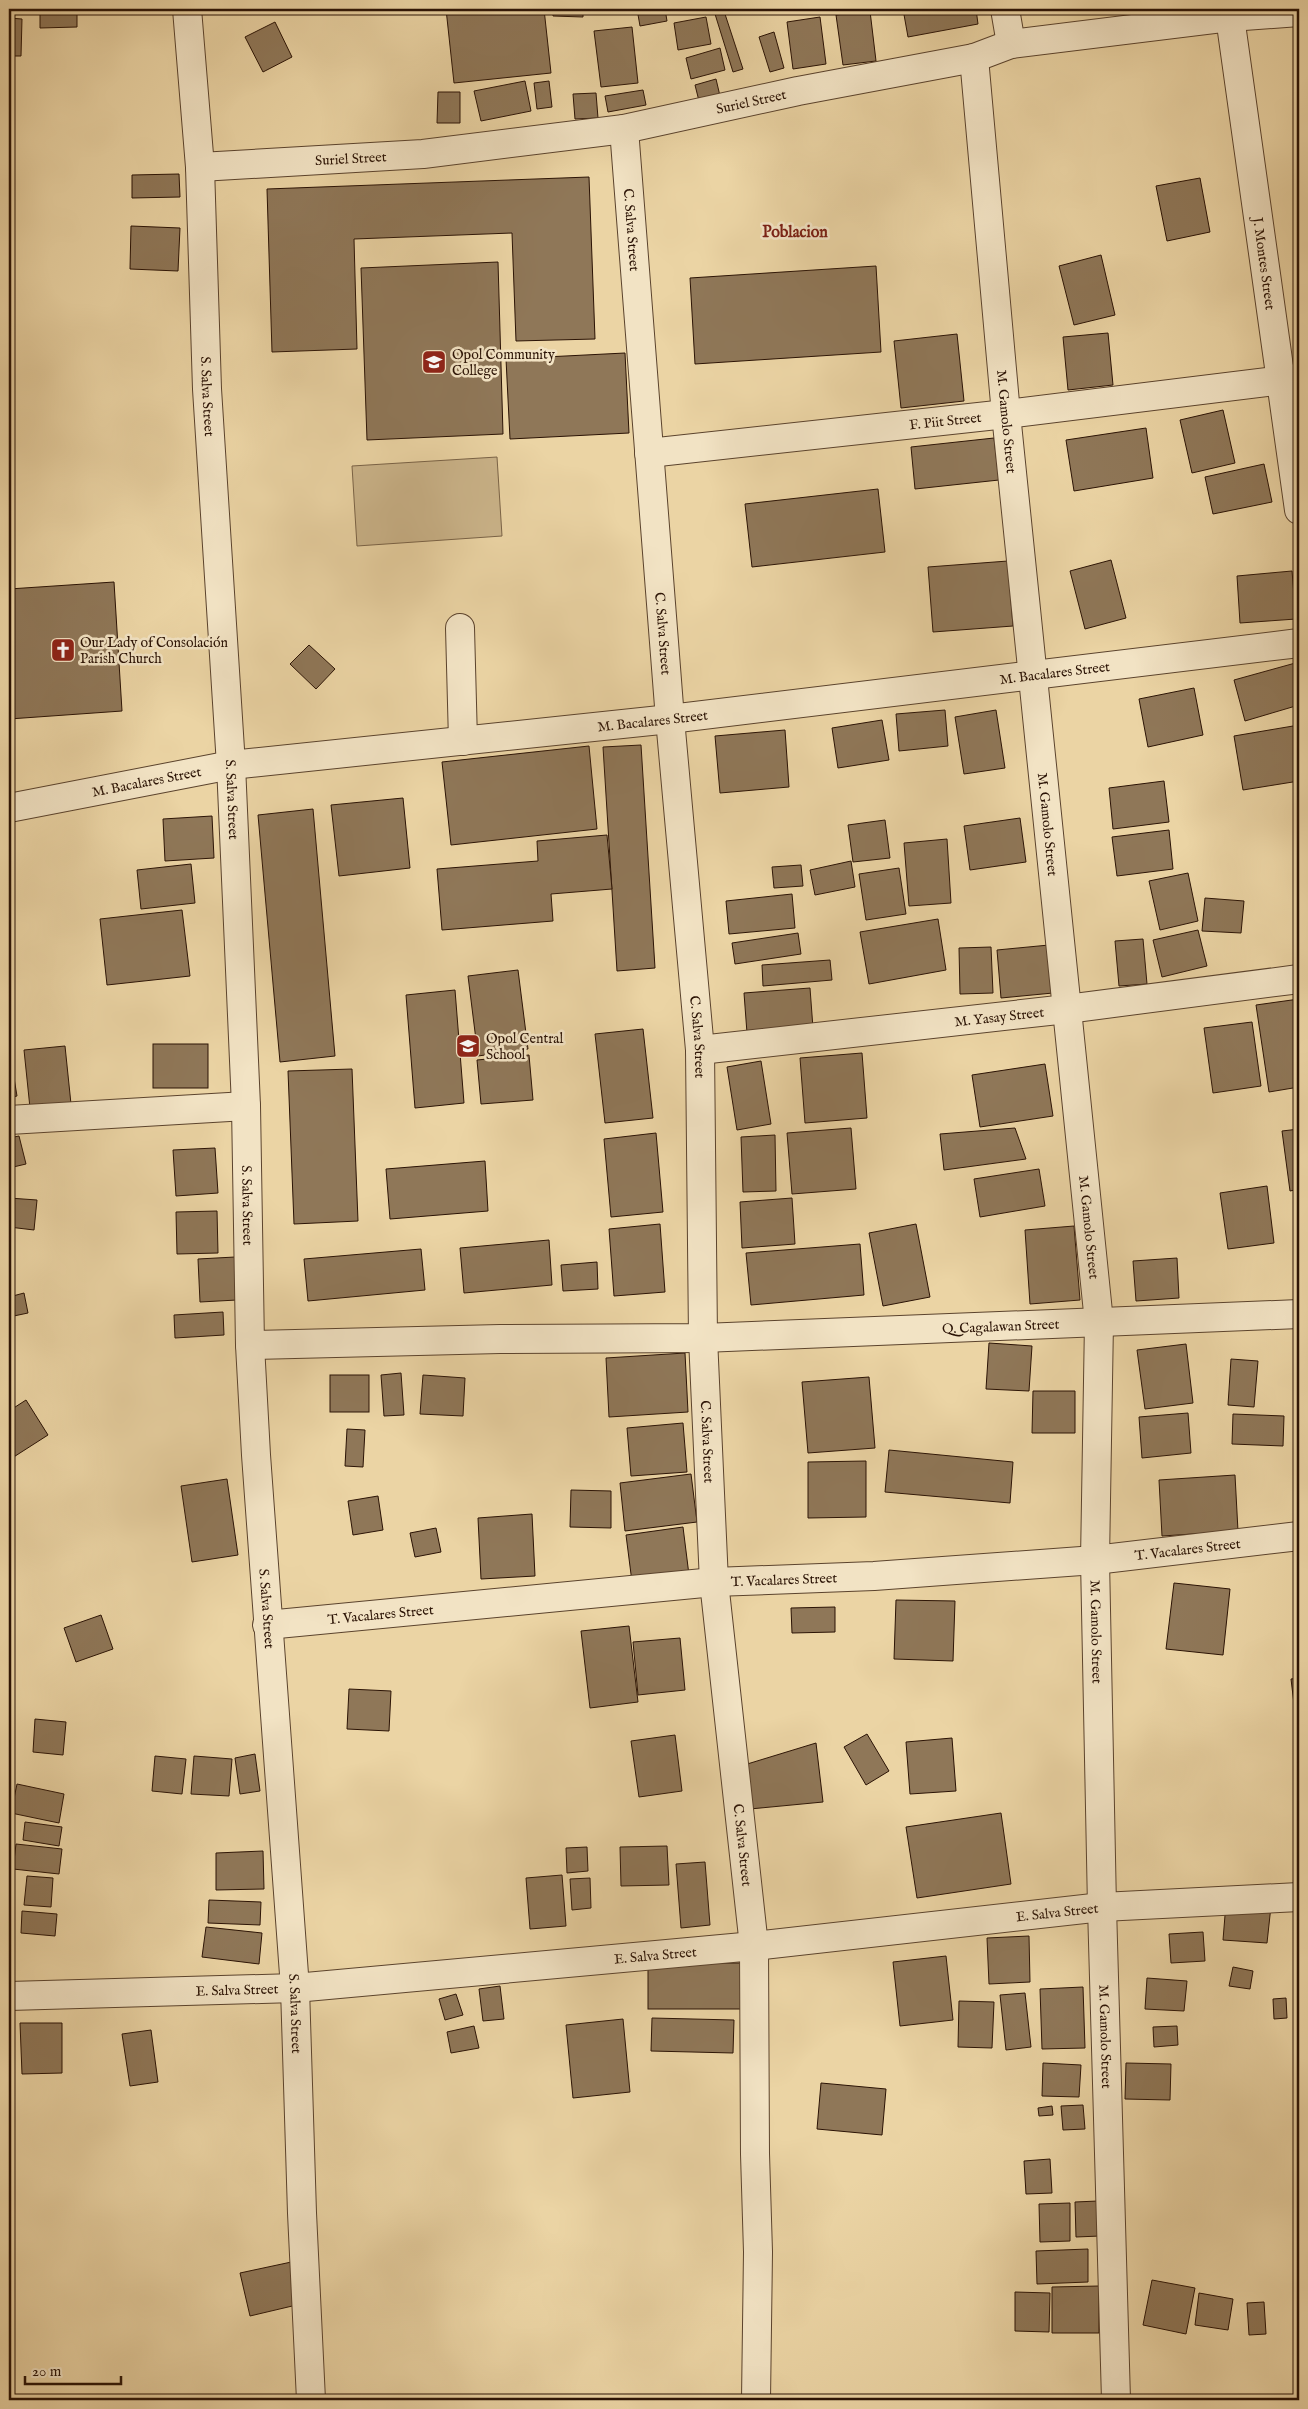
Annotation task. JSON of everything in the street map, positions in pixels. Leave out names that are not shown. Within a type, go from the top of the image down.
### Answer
[{"type":"street","name":"S. Salva Street","points":[[187,9],[200,167],[207,389],[231,765],[246,1106],[250,1345],[267,1625],[295,1988],[302,2213],[311,2400]]},
{"type":"street","points":[[1005,9],[1011,44]]},
{"type":"street","name":"Suriel Street","points":[[200,167],[423,154],[624,129],[798,92],[974,58],[1011,44],[1230,17],[1299,12]]},
{"type":"street","name":"J. Montes Street","points":[[1230,17],[1290,380],[1299,510]]},
{"type":"street","name":"M. Gamolo Street","points":[[974,58],[1006,414],[1099,1322],[1095,1560],[1102,1907],[1116,2400]]},
{"type":"street","name":"C. Salva Street","points":[[624,129],[670,719],[700,1050],[703,1338],[714,1582],[754,1946],[755,2154],[758,2252],[756,2400]]},
{"type":"street","name":"F. Piit Street","points":[[649,453],[1006,414],[1290,380]]},
{"type":"street","points":[[460,628],[463,741]]},
{"type":"street","name":"M. Bacalares Street","points":[[9,808],[231,765],[670,719],[1299,643]]},
{"type":"street","name":"M. Yasay Street","points":[[700,1050],[1067,1009],[1299,979]]},
{"type":"street","points":[[9,1120],[246,1106]]},
{"type":"street","name":"Q. Cagalawan Street","points":[[250,1345],[500,1339],[703,1338],[1299,1314]]},
{"type":"street","name":"T. Vacalares Street","points":[[267,1625],[714,1582],[874,1576],[1095,1560],[1299,1536]]},
{"type":"street","name":"E. Salva Street","points":[[9,1996],[295,1988],[754,1946],[1102,1907],[1299,1897]]},
{"type":"shaded area","points":[[497,457],[502,536],[357,546],[352,466]]},
{"type":"building","points":[[40,9],[77,9],[77,27],[40,28]]},
{"type":"building","points":[[446,9],[544,9],[551,73],[454,83]]},
{"type":"building","points":[[553,9],[583,9],[583,17],[553,16]]},
{"type":"building","points":[[637,9],[665,9],[667,21],[640,26]]},
{"type":"building","points":[[786,9],[805,9],[805,10],[786,11]]},
{"type":"building","points":[[903,9],[976,9],[978,24],[908,37]]},
{"type":"building","points":[[724,11],[743,69],[733,72],[715,14]]},
{"type":"building","points":[[870,11],[876,61],[843,65],[836,15]]},
{"type":"building","points":[[706,17],[711,44],[678,50],[674,23]]},
{"type":"building","points":[[820,17],[826,64],[793,69],[787,22]]},
{"type":"building","points":[[9,18],[22,19],[21,56],[9,56]]},
{"type":"building","points":[[275,22],[292,57],[263,72],[245,37]]},
{"type":"building","points":[[632,27],[638,83],[601,87],[594,31]]},
{"type":"building","points":[[774,32],[784,68],[770,72],[759,37]]},
{"type":"building","points":[[720,48],[725,70],[691,79],[686,58]]},
{"type":"building","points":[[716,79],[720,96],[699,101],[695,85]]},
{"type":"building","points":[[525,81],[531,111],[481,121],[474,91]]},
{"type":"building","points":[[549,81],[552,107],[537,109],[534,83]]},
{"type":"building","points":[[643,90],[646,105],[608,112],[605,96]]},
{"type":"building","points":[[438,92],[460,92],[460,123],[437,123]]},
{"type":"building","points":[[596,93],[598,118],[575,119],[573,94]]},
{"type":"building","points":[[179,174],[180,197],[132,198],[132,175]]},
{"type":"building","points":[[589,177],[595,339],[516,341],[512,233],[354,239],[357,349],[272,352],[267,189]]},
{"type":"building","points":[[1200,178],[1210,232],[1167,241],[1156,186]]},
{"type":"building","points":[[131,226],[180,228],[178,271],[130,269]]},
{"type":"building","points":[[1101,255],[1115,315],[1074,325],[1059,266]]},
{"type":"building","points":[[498,262],[503,434],[367,440],[361,268]]},
{"type":"building","points":[[876,266],[881,352],[695,364],[690,278]]},
{"type":"building","points":[[1108,333],[1113,385],[1068,390],[1063,337]]},
{"type":"building","points":[[957,334],[964,401],[901,408],[894,341]]},
{"type":"building","points":[[625,353],[629,433],[510,439],[506,359]]},
{"type":"building","points":[[1223,410],[1235,463],[1192,473],[1180,420]]},
{"type":"building","points":[[1146,428],[1153,478],[1074,491],[1066,440]]},
{"type":"building","points":[[994,438],[999,480],[915,489],[911,447]]},
{"type":"building","points":[[1264,464],[1272,502],[1213,514],[1205,477]]},
{"type":"building","points":[[878,489],[885,552],[752,567],[745,504]]},
{"type":"building","points":[[1111,560],[1126,618],[1085,629],[1070,571]]},
{"type":"building","points":[[1008,561],[1013,626],[933,632],[928,567]]},
{"type":"building","points":[[1292,571],[1296,619],[1240,623],[1237,576]]},
{"type":"building","name":"Our Lady of Consolación Parish Church","points":[[114,582],[122,711],[9,719],[9,589]]},
{"type":"building","points":[[309,645],[335,669],[316,689],[290,664]]},
{"type":"building","points":[[1299,662],[1299,705],[1245,721],[1234,680]]},
{"type":"building","points":[[1194,688],[1203,735],[1148,747],[1139,699]]},
{"type":"building","points":[[945,710],[948,746],[899,751],[896,714]]},
{"type":"building","points":[[996,710],[1005,768],[964,774],[955,717]]},
{"type":"building","points":[[882,720],[889,760],[838,768],[832,728]]},
{"type":"building","points":[[1299,725],[1299,781],[1243,790],[1234,736]]},
{"type":"building","points":[[785,730],[789,787],[720,793],[715,736]]},
{"type":"building","points":[[641,745],[655,968],[617,971],[603,747]]},
{"type":"building","points":[[589,746],[597,829],[451,845],[442,762]]},
{"type":"building","points":[[1164,781],[1169,822],[1113,829],[1109,788]]},
{"type":"building","points":[[403,798],[410,868],[339,876],[331,805]]},
{"type":"building","points":[[313,809],[335,1056],[280,1062],[258,815]]},
{"type":"building","points":[[212,816],[214,858],[165,861],[163,819]]},
{"type":"building","points":[[1020,818],[1026,862],[970,870],[964,826]]},
{"type":"building","points":[[885,820],[890,858],[853,862],[848,825]]},
{"type":"building","points":[[1169,830],[1173,869],[1117,876],[1112,837]]},
{"type":"building","points":[[607,835],[612,889],[551,894],[553,921],[442,930],[437,869],[538,861],[537,841]]},
{"type":"building","points":[[947,839],[951,903],[909,906],[904,843]]},
{"type":"building","points":[[851,861],[855,887],[815,895],[810,870]]},
{"type":"building","points":[[191,864],[195,903],[141,909],[137,870]]},
{"type":"building","points":[[801,865],[803,886],[774,888],[772,867]]},
{"type":"building","points":[[899,868],[906,914],[866,920],[859,874]]},
{"type":"building","points":[[1188,873],[1198,921],[1160,930],[1149,881]]},
{"type":"building","points":[[792,894],[795,928],[729,934],[726,901]]},
{"type":"building","points":[[1205,898],[1244,901],[1241,933],[1202,931]]},
{"type":"building","points":[[182,910],[190,976],[107,985],[100,919]]},
{"type":"building","points":[[938,919],[946,970],[869,984],[860,932]]},
{"type":"building","points":[[1198,930],[1207,966],[1162,977],[1153,940]]},
{"type":"building","points":[[798,933],[801,954],[735,964],[732,943]]},
{"type":"building","points":[[1143,939],[1147,984],[1119,986],[1115,941]]},
{"type":"building","points":[[1049,945],[1053,993],[1001,998],[997,950]]},
{"type":"building","points":[[991,947],[993,993],[960,994],[959,948]]},
{"type":"building","points":[[830,960],[832,980],[763,986],[762,965]]},
{"type":"building","points":[[518,970],[528,1049],[478,1056],[468,976]]},
{"type":"building","points":[[810,988],[813,1028],[747,1033],[744,993]]},
{"type":"building","points":[[455,990],[464,1103],[415,1108],[406,995]]},
{"type":"building","points":[[1299,999],[1299,1087],[1269,1092],[1256,1005]]},
{"type":"building","points":[[1252,1022],[1261,1086],[1213,1093],[1204,1028]]},
{"type":"building","points":[[643,1029],[653,1118],[605,1123],[595,1034]]},
{"type":"building","points":[[153,1044],[208,1044],[208,1088],[153,1088]]},
{"type":"building","points":[[65,1046],[71,1104],[30,1108],[24,1050]]},
{"type":"building","points":[[862,1053],[867,1118],[805,1123],[800,1058]]},
{"type":"building","points":[[529,1055],[533,1100],[481,1104],[477,1060]]},
{"type":"building","points":[[761,1061],[771,1124],[737,1130],[727,1067]]},
{"type":"building","points":[[1045,1064],[1053,1116],[980,1127],[972,1075]]},
{"type":"building","points":[[9,1066],[12,1066],[17,1096],[9,1098]]},
{"type":"building","points":[[352,1069],[358,1221],[294,1224],[288,1071]]},
{"type":"building","points":[[851,1128],[856,1189],[792,1194],[787,1133]]},
{"type":"building","points":[[1015,1128],[1026,1159],[944,1170],[940,1134]]},
{"type":"building","points":[[1299,1129],[1299,1189],[1290,1191],[1282,1131]]},
{"type":"building","points":[[656,1133],[663,1212],[611,1217],[604,1139]]},
{"type":"building","points":[[775,1135],[776,1191],[743,1192],[741,1137]]},
{"type":"building","points":[[19,1136],[26,1164],[9,1168],[9,1138]]},
{"type":"building","points":[[215,1148],[218,1193],[176,1196],[173,1150]]},
{"type":"building","points":[[485,1161],[488,1211],[390,1219],[386,1169]]},
{"type":"building","points":[[1039,1169],[1045,1206],[980,1217],[974,1179]]},
{"type":"building","points":[[1267,1186],[1274,1243],[1228,1249],[1220,1193]]},
{"type":"building","points":[[9,1198],[37,1200],[34,1230],[9,1227]]},
{"type":"building","points":[[792,1198],[795,1244],[742,1248],[740,1202]]},
{"type":"building","points":[[217,1211],[218,1253],[177,1254],[176,1212]]},
{"type":"building","points":[[660,1224],[665,1292],[614,1296],[609,1229]]},
{"type":"building","points":[[916,1224],[930,1297],[883,1306],[869,1233]]},
{"type":"building","points":[[1074,1226],[1080,1300],[1030,1304],[1025,1230]]},
{"type":"building","points":[[549,1240],[552,1285],[464,1293],[460,1248]]},
{"type":"building","points":[[860,1244],[864,1295],[751,1305],[746,1253]]},
{"type":"building","points":[[421,1249],[425,1290],[308,1301],[304,1259]]},
{"type":"building","points":[[235,1257],[237,1300],[200,1302],[198,1259]]},
{"type":"building","points":[[1177,1258],[1179,1298],[1136,1301],[1133,1261]]},
{"type":"building","points":[[597,1262],[598,1289],[563,1291],[561,1265]]},
{"type":"building","points":[[24,1293],[28,1313],[9,1317],[9,1297]]},
{"type":"building","points":[[223,1312],[224,1335],[175,1338],[174,1315]]},
{"type":"building","points":[[989,1343],[1032,1346],[1029,1391],[986,1389]]},
{"type":"building","points":[[1186,1344],[1193,1403],[1145,1409],[1137,1350]]},
{"type":"building","points":[[685,1353],[688,1412],[609,1417],[606,1358]]},
{"type":"building","points":[[1231,1359],[1258,1361],[1254,1407],[1228,1405]]},
{"type":"building","points":[[401,1373],[404,1415],[384,1416],[381,1375]]},
{"type":"building","points":[[330,1375],[369,1375],[369,1412],[330,1412]]},
{"type":"building","points":[[423,1375],[465,1378],[463,1416],[420,1414]]},
{"type":"building","points":[[869,1377],[875,1448],[808,1453],[802,1382]]},
{"type":"building","points":[[1033,1391],[1075,1391],[1075,1433],[1032,1433]]},
{"type":"building","points":[[26,1400],[48,1435],[9,1460],[9,1411]]},
{"type":"building","points":[[1188,1413],[1191,1453],[1142,1458],[1139,1417]]},
{"type":"building","points":[[1233,1414],[1284,1416],[1283,1446],[1232,1444]]},
{"type":"building","points":[[683,1423],[687,1472],[631,1476],[627,1428]]},
{"type":"building","points":[[347,1429],[365,1430],[363,1467],[345,1466]]},
{"type":"building","points":[[889,1450],[1013,1462],[1010,1503],[885,1492]]},
{"type":"building","points":[[866,1461],[866,1517],[808,1518],[808,1462]]},
{"type":"building","points":[[691,1474],[697,1522],[625,1531],[620,1483]]},
{"type":"building","points":[[1235,1475],[1238,1531],[1162,1536],[1159,1480]]},
{"type":"building","points":[[227,1479],[238,1555],[192,1562],[181,1486]]},
{"type":"building","points":[[571,1490],[611,1491],[611,1528],[570,1527]]},
{"type":"building","points":[[378,1496],[383,1530],[353,1535],[348,1501]]},
{"type":"building","points":[[532,1514],[535,1576],[481,1579],[478,1518]]},
{"type":"building","points":[[683,1527],[689,1575],[632,1582],[626,1535]]},
{"type":"building","points":[[436,1528],[441,1552],[415,1557],[410,1533]]},
{"type":"building","points":[[1297,1573],[1299,1573],[1299,1608]]},
{"type":"building","points":[[1174,1583],[1230,1589],[1223,1655],[1166,1649]]},
{"type":"building","points":[[896,1600],[955,1601],[953,1661],[894,1659]]},
{"type":"building","points":[[835,1607],[835,1632],[792,1633],[791,1608]]},
{"type":"building","points":[[101,1615],[113,1649],[76,1662],[64,1628]]},
{"type":"building","points":[[629,1626],[638,1702],[590,1708],[581,1631]]},
{"type":"building","points":[[680,1638],[685,1690],[638,1695],[633,1642]]},
{"type":"building","points":[[1299,1678],[1299,1728],[1297,1729],[1291,1679]]},
{"type":"building","points":[[349,1689],[391,1691],[389,1731],[347,1729]]},
{"type":"building","points":[[35,1719],[66,1722],[63,1755],[33,1752]]},
{"type":"building","points":[[867,1734],[889,1771],[866,1785],[844,1747]]},
{"type":"building","points":[[675,1735],[682,1791],[639,1797],[631,1741]]},
{"type":"building","points":[[952,1738],[956,1791],[910,1794],[906,1742]]},
{"type":"building","points":[[816,1743],[823,1802],[750,1809],[744,1765]]},
{"type":"building","points":[[255,1754],[260,1791],[240,1794],[235,1758]]},
{"type":"building","points":[[155,1756],[186,1759],[182,1794],[152,1791]]},
{"type":"building","points":[[194,1756],[232,1759],[229,1796],[191,1794]]},
{"type":"building","points":[[17,1784],[64,1794],[59,1823],[11,1813]]},
{"type":"building","points":[[1001,1813],[1011,1884],[917,1898],[906,1827]]},
{"type":"building","points":[[25,1822],[62,1827],[59,1846],[23,1840]]},
{"type":"building","points":[[16,1844],[62,1849],[59,1874],[13,1869]]},
{"type":"building","points":[[667,1846],[669,1885],[621,1886],[620,1847]]},
{"type":"building","points":[[587,1847],[588,1871],[567,1873],[566,1848]]},
{"type":"building","points":[[263,1851],[264,1889],[216,1890],[216,1853]]},
{"type":"building","points":[[705,1862],[710,1925],[681,1928],[676,1864]]},
{"type":"building","points":[[562,1875],[566,1926],[530,1929],[526,1878]]},
{"type":"building","points":[[27,1876],[53,1878],[51,1907],[24,1905]]},
{"type":"building","points":[[590,1878],[591,1908],[572,1910],[570,1879]]},
{"type":"building","points":[[209,1900],[261,1902],[260,1925],[208,1923]]},
{"type":"building","points":[[1226,1903],[1271,1906],[1267,1943],[1223,1940]]},
{"type":"building","points":[[22,1911],[57,1914],[55,1936],[21,1933]]},
{"type":"building","points":[[206,1927],[262,1933],[259,1964],[202,1957]]},
{"type":"building","points":[[1203,1932],[1205,1961],[1171,1963],[1169,1934]]},
{"type":"building","points":[[1029,1936],[1030,1982],[989,1984],[987,1938]]},
{"type":"building","points":[[946,1956],[953,2020],[900,2026],[893,1962]]},
{"type":"building","points":[[648,1963],[750,1963],[750,2009],[648,2009]]},
{"type":"building","points":[[1233,1967],[1253,1971],[1250,1989],[1229,1986]]},
{"type":"building","points":[[1147,1978],[1187,1981],[1184,2011],[1145,2009]]},
{"type":"building","points":[[500,1986],[504,2019],[483,2021],[479,1989]]},
{"type":"building","points":[[1083,1987],[1085,2048],[1042,2049],[1040,1989]]},
{"type":"building","points":[[1025,1993],[1031,2047],[1006,2050],[1000,1995]]},
{"type":"building","points":[[456,1994],[463,2015],[445,2020],[439,1999]]},
{"type":"building","points":[[1286,1998],[1287,2018],[1274,2019],[1273,1999]]},
{"type":"building","points":[[959,2001],[994,2002],[992,2048],[958,2047]]},
{"type":"building","points":[[652,2018],[734,2020],[733,2053],[651,2051]]},
{"type":"building","points":[[623,2019],[630,2092],[573,2098],[566,2025]]},
{"type":"building","points":[[20,2023],[62,2023],[62,2073],[22,2074]]},
{"type":"building","points":[[474,2026],[479,2048],[451,2053],[447,2032]]},
{"type":"building","points":[[1177,2026],[1178,2045],[1154,2047],[1153,2027]]},
{"type":"building","points":[[151,2030],[158,2082],[130,2086],[122,2034]]},
{"type":"building","points":[[1043,2063],[1081,2065],[1079,2097],[1042,2096]]},
{"type":"building","points":[[1126,2063],[1171,2064],[1170,2100],[1125,2099]]},
{"type":"building","points":[[821,2083],[886,2089],[882,2135],[817,2129]]},
{"type":"building","points":[[1083,2105],[1085,2129],[1063,2130],[1061,2106]]},
{"type":"building","points":[[1052,2106],[1053,2115],[1039,2116],[1038,2108]]},
{"type":"building","points":[[1050,2159],[1052,2193],[1026,2194],[1024,2161]]},
{"type":"building","points":[[1098,2201],[1100,2236],[1076,2237],[1075,2202]]},
{"type":"building","points":[[1070,2203],[1070,2241],[1040,2242],[1039,2204]]},
{"type":"building","points":[[1088,2249],[1088,2282],[1037,2284],[1036,2251]]},
{"type":"building","points":[[296,2261],[305,2303],[250,2316],[240,2273]]},
{"type":"building","points":[[1152,2280],[1195,2288],[1186,2334],[1143,2325]]},
{"type":"building","points":[[1099,2286],[1099,2333],[1052,2333],[1052,2287]]},
{"type":"building","points":[[1015,2292],[1050,2293],[1049,2332],[1015,2331]]},
{"type":"building","points":[[1199,2293],[1233,2299],[1228,2330],[1195,2325]]},
{"type":"building","points":[[1264,2302],[1266,2334],[1249,2335],[1247,2303]]},
{"type":"place","name":"Opol Community College","points":[[434,362]]},
{"type":"place","name":"Our Lady of Consolación Parish Church","points":[[63,650]]},
{"type":"place","name":"Opol Central School","points":[[468,1046]]},
{"type":"district","name":"Poblacion","points":[[795,231]]}]
